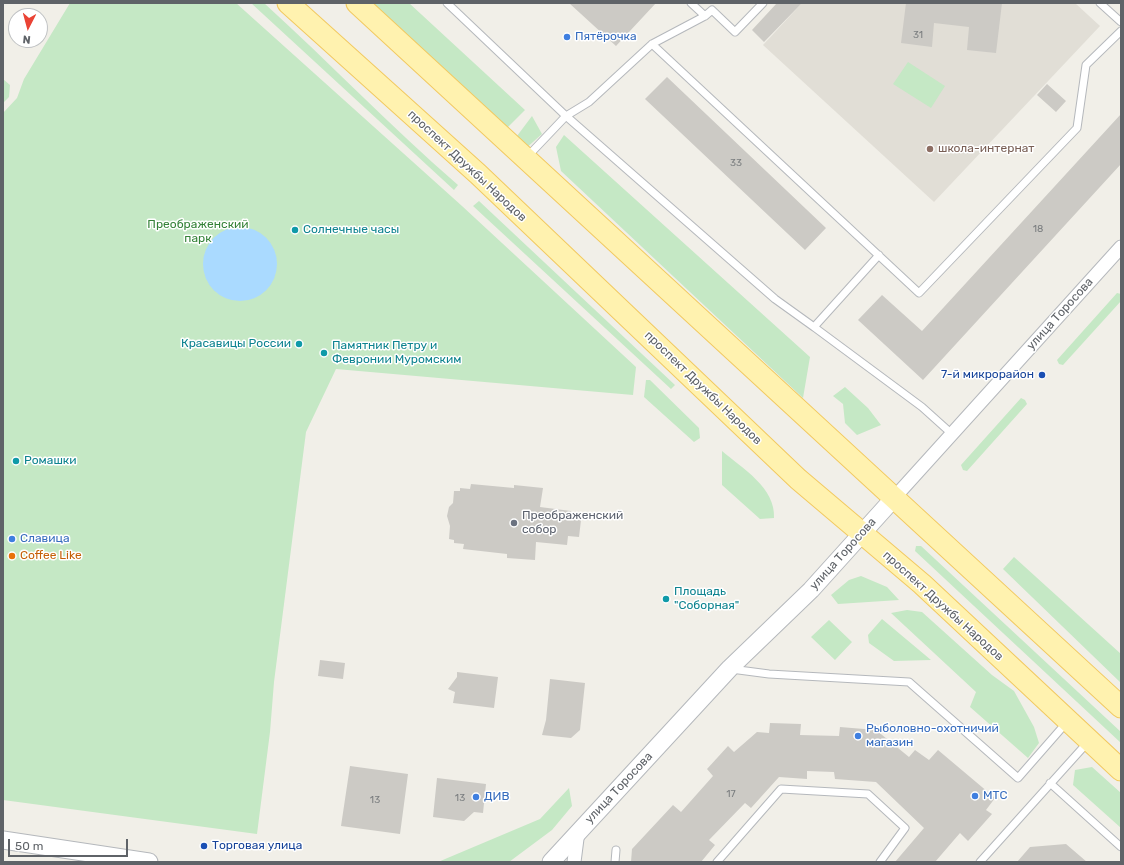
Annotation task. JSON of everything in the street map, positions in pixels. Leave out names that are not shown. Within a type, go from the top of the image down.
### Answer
[{"type":"main road","name":"проспект Дружбы Народов","points":[[288,3],[478,174],[798,479],[922,584],[1121,770]]},
{"type":"main road","points":[[357,3],[852,457],[894,498],[953,550],[1121,707]]},
{"type":"street","name":"улица Торосова","points":[[574,862],[578,831],[730,668],[811,590],[1121,247]]},
{"type":"street","points":[[552,862],[578,831]]},
{"type":"street","points":[[3,840],[140,862]]},
{"type":"lane","points":[[447,3],[566,116],[775,299],[922,407],[952,434]]},
{"type":"lane","points":[[691,3],[705,16]]},
{"type":"lane","points":[[526,158],[566,116],[589,102],[652,44],[705,16],[712,10],[735,32],[764,3]]},
{"type":"lane","points":[[1100,3],[1121,22]]},
{"type":"lane","points":[[652,44],[919,293],[1077,128],[1086,65],[1121,31]]},
{"type":"lane","points":[[814,327],[879,255]]},
{"type":"lane","points":[[730,668],[769,674],[909,682],[1018,778],[1068,720]]},
{"type":"lane","points":[[980,862],[1090,740]]},
{"type":"lane","points":[[1050,783],[1121,847]]},
{"type":"lane","points":[[717,862],[781,789],[868,794],[905,828],[880,862]]},
{"type":"lane","points":[[615,862],[616,850]]},
{"type":"shaded area","name":"школа-интернат","points":[[802,3],[1075,3],[1100,26],[934,202],[763,45]]},
{"type":"green space","name":"Преображенский парк","points":[[70,3],[236,3],[462,206],[636,367],[633,395],[336,369],[306,432],[274,682],[270,732],[257,834],[3,800],[3,113],[17,98],[24,79],[43,48],[48,48],[48,39]]},
{"type":"green space","points":[[251,3],[264,3],[409,141],[458,185],[454,190]]},
{"type":"green space","points":[[370,3],[409,3],[525,110],[507,128]]},
{"type":"green space","points":[[908,62],[945,86],[931,108],[893,84]]},
{"type":"green space","points":[[3,79],[10,85],[9,97],[3,103]]},
{"type":"green space","points":[[532,116],[542,134],[524,150],[514,140]]},
{"type":"green space","points":[[564,135],[810,357],[803,398],[561,171],[556,147]]},
{"type":"green space","points":[[479,201],[675,385],[671,389],[473,206]]},
{"type":"green space","points":[[1117,293],[1121,294],[1121,301],[1063,365],[1059,364],[1057,360]]},
{"type":"green space","points":[[646,380],[650,380],[699,428],[700,438],[694,442],[644,397]]},
{"type":"green space","points":[[845,387],[868,408],[881,425],[857,435],[845,423],[843,404],[833,396]]},
{"type":"green space","points":[[1021,398],[1025,400],[1027,404],[967,471],[963,470],[961,465]]},
{"type":"green space","points":[[722,451],[748,472],[764,488],[770,497],[774,518],[760,519],[722,485]]},
{"type":"green space","points":[[916,546],[921,546],[1121,732],[1121,743],[915,551]]},
{"type":"green space","points":[[1014,557],[1121,654],[1121,683],[1003,569]]},
{"type":"green space","points":[[861,576],[887,587],[899,600],[838,604],[831,595],[849,580]]},
{"type":"green space","points":[[907,610],[922,612],[992,675],[1014,691],[1034,727],[1039,743],[1028,758],[970,707],[976,692],[891,613]]},
{"type":"green space","points":[[882,619],[931,660],[894,661],[869,643],[868,635]]},
{"type":"green space","points":[[829,620],[852,642],[835,660],[811,637]]},
{"type":"green space","points":[[1092,767],[1121,793],[1121,828],[1073,785],[1075,770]]},
{"type":"green space","points":[[569,788],[572,806],[552,830],[509,862],[438,862],[540,819]]},
{"type":"water","points":[[240,227],[254,230],[266,238],[274,250],[277,264],[274,278],[266,290],[254,298],[240,301],[226,298],[214,290],[206,278],[203,264],[206,250],[214,238],[226,230]]},
{"type":"building","points":[[569,3],[656,3],[616,46]]},
{"type":"building","points":[[777,3],[802,3],[764,42],[752,30]]},
{"type":"building","points":[[906,3],[1002,3],[996,53],[967,50],[969,27],[934,23],[932,47],[901,43]]},
{"type":"building","points":[[667,77],[826,228],[805,250],[645,99]]},
{"type":"building","points":[[1047,84],[1066,101],[1056,112],[1037,95]]},
{"type":"building","points":[[1121,114],[1121,164],[923,380],[858,320],[882,295],[922,331]]},
{"type":"building","name":"Преображенский собор","points":[[471,484],[514,488],[514,485],[543,488],[540,507],[571,511],[570,519],[581,520],[579,537],[568,536],[567,545],[536,542],[535,560],[507,558],[507,554],[463,549],[464,544],[454,543],[454,540],[449,539],[450,526],[447,516],[449,507],[453,503],[454,491],[460,491],[460,488],[470,489]]},
{"type":"building","points":[[320,660],[345,663],[343,679],[318,676]]},
{"type":"building","points":[[457,672],[498,677],[494,708],[453,703],[455,692],[448,689],[457,677]]},
{"type":"building","points":[[550,679],[585,683],[580,730],[571,738],[542,735],[546,720]]},
{"type":"building","points":[[770,723],[801,724],[800,735],[839,736],[840,727],[876,730],[909,757],[915,750],[929,760],[938,750],[995,798],[986,810],[992,814],[968,841],[960,833],[935,862],[895,862],[924,828],[876,782],[835,779],[834,772],[807,771],[807,779],[779,777],[751,808],[745,803],[709,840],[715,845],[701,862],[631,862],[632,849],[673,805],[681,812],[713,776],[707,769],[728,746],[734,752],[757,732],[769,733]]},
{"type":"building","points":[[350,766],[408,774],[400,834],[341,826]]},
{"type":"building","points":[[437,778],[486,784],[483,813],[474,812],[464,821],[433,817]]},
{"type":"building","points":[[1066,844],[1087,862],[1017,862],[1030,847]]},
{"type":"place","name":"Пятёрочка","points":[[567,37]]},
{"type":"place","name":"школа-интернат","points":[[930,149]]},
{"type":"place","name":"Солнечные часы","points":[[295,230]]},
{"type":"place","name":"Красавицы России","points":[[299,344]]},
{"type":"place","name":"Памятник Петру и Февронии Муромским","points":[[324,353]]},
{"type":"place","name":"7-й микрорайон","points":[[1042,375]]},
{"type":"place","name":"Ромашки","points":[[16,461]]},
{"type":"place","name":"Преображенский собор","points":[[514,523]]},
{"type":"place","name":"Славица","points":[[12,539]]},
{"type":"place","name":"Coffee Like","points":[[12,556]]},
{"type":"place","name":"Площадь \"Соборная\"","points":[[666,599]]},
{"type":"place","name":"Рыболовно-охотничий магазин","points":[[858,736]]},
{"type":"place","name":"МТС","points":[[975,796]]},
{"type":"place","name":"ДИВ","points":[[476,797]]},
{"type":"place","name":"Торговая улица","points":[[204,846]]}]
